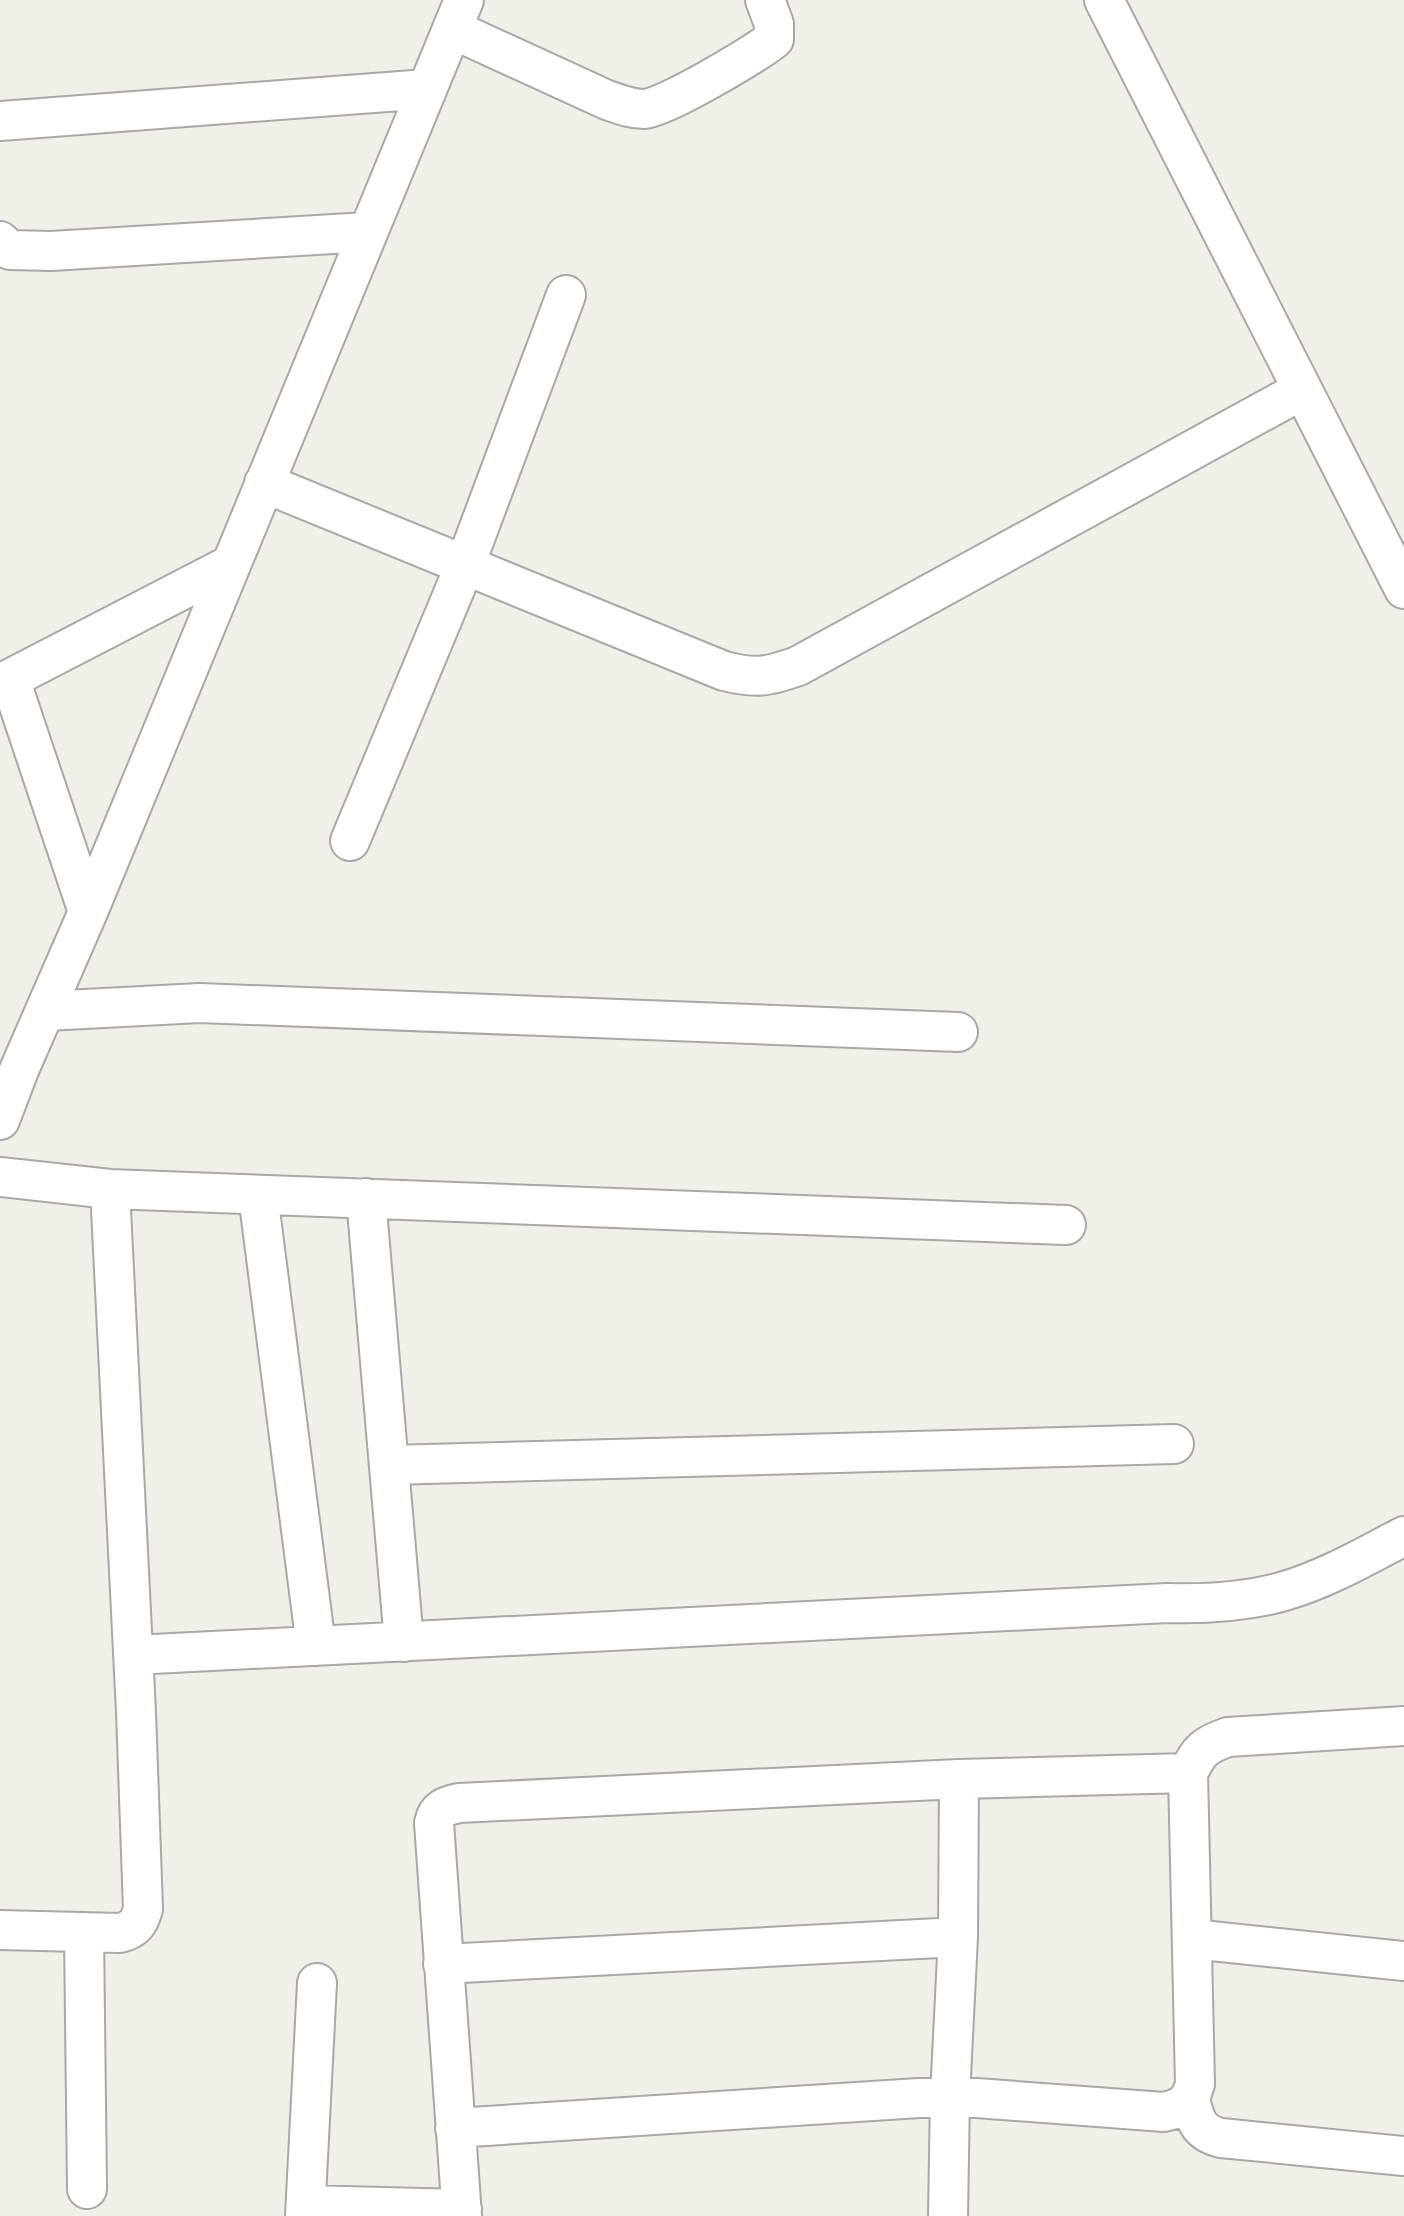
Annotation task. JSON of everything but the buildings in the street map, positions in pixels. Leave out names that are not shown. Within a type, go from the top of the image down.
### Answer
[{"type":"street","points":[[0,1120],[458,15],[607,100],[646,109],[669,101],[760,50],[774,39],[775,24],[765,0]]},
{"type":"street","points":[[1104,0],[1404,589]]},
{"type":"street","points":[[0,121],[427,89]]},
{"type":"street","points":[[0,241],[10,250],[51,251],[367,232]]},
{"type":"street","points":[[350,841],[465,565],[566,295]]},
{"type":"street","points":[[264,483],[724,671],[748,677],[771,676],[798,666],[1302,390]]},
{"type":"street","points":[[88,912],[5,681],[230,565]]},
{"type":"street","points":[[46,1011],[200,1003],[958,1031]]},
{"type":"street","points":[[0,1177],[110,1189],[1066,1225]]},
{"type":"street","points":[[0,1930],[120,1933],[131,1930],[140,1922],[143,1909],[110,1189]]},
{"type":"street","points":[[258,1195],[316,1646]]},
{"type":"street","points":[[366,1198],[404,1642]]},
{"type":"street","points":[[389,1465],[1174,1444]]},
{"type":"street","points":[[133,1655],[1168,1603],[1211,1604],[1280,1592],[1348,1565],[1404,1536]]},
{"type":"street","points":[[1404,1726],[1228,1737],[1208,1745],[1195,1757],[1188,1773],[1195,2084],[1190,2100],[1197,2123],[1208,2134],[1220,2138],[1404,2156]]},
{"type":"street","points":[[317,1983],[305,2211],[462,2213],[434,1823],[436,1815],[447,1805],[459,1802],[959,1779],[1188,1773]]},
{"type":"street","points":[[948,2216],[950,2096],[958,1937],[959,1779]]},
{"type":"street","points":[[84,1932],[87,2189]]},
{"type":"street","points":[[443,1964],[958,1937]]},
{"type":"street","points":[[1192,1939],[1404,1961]]},
{"type":"street","points":[[455,2128],[950,2096],[1164,2112],[1179,2108],[1190,2100]]}]
